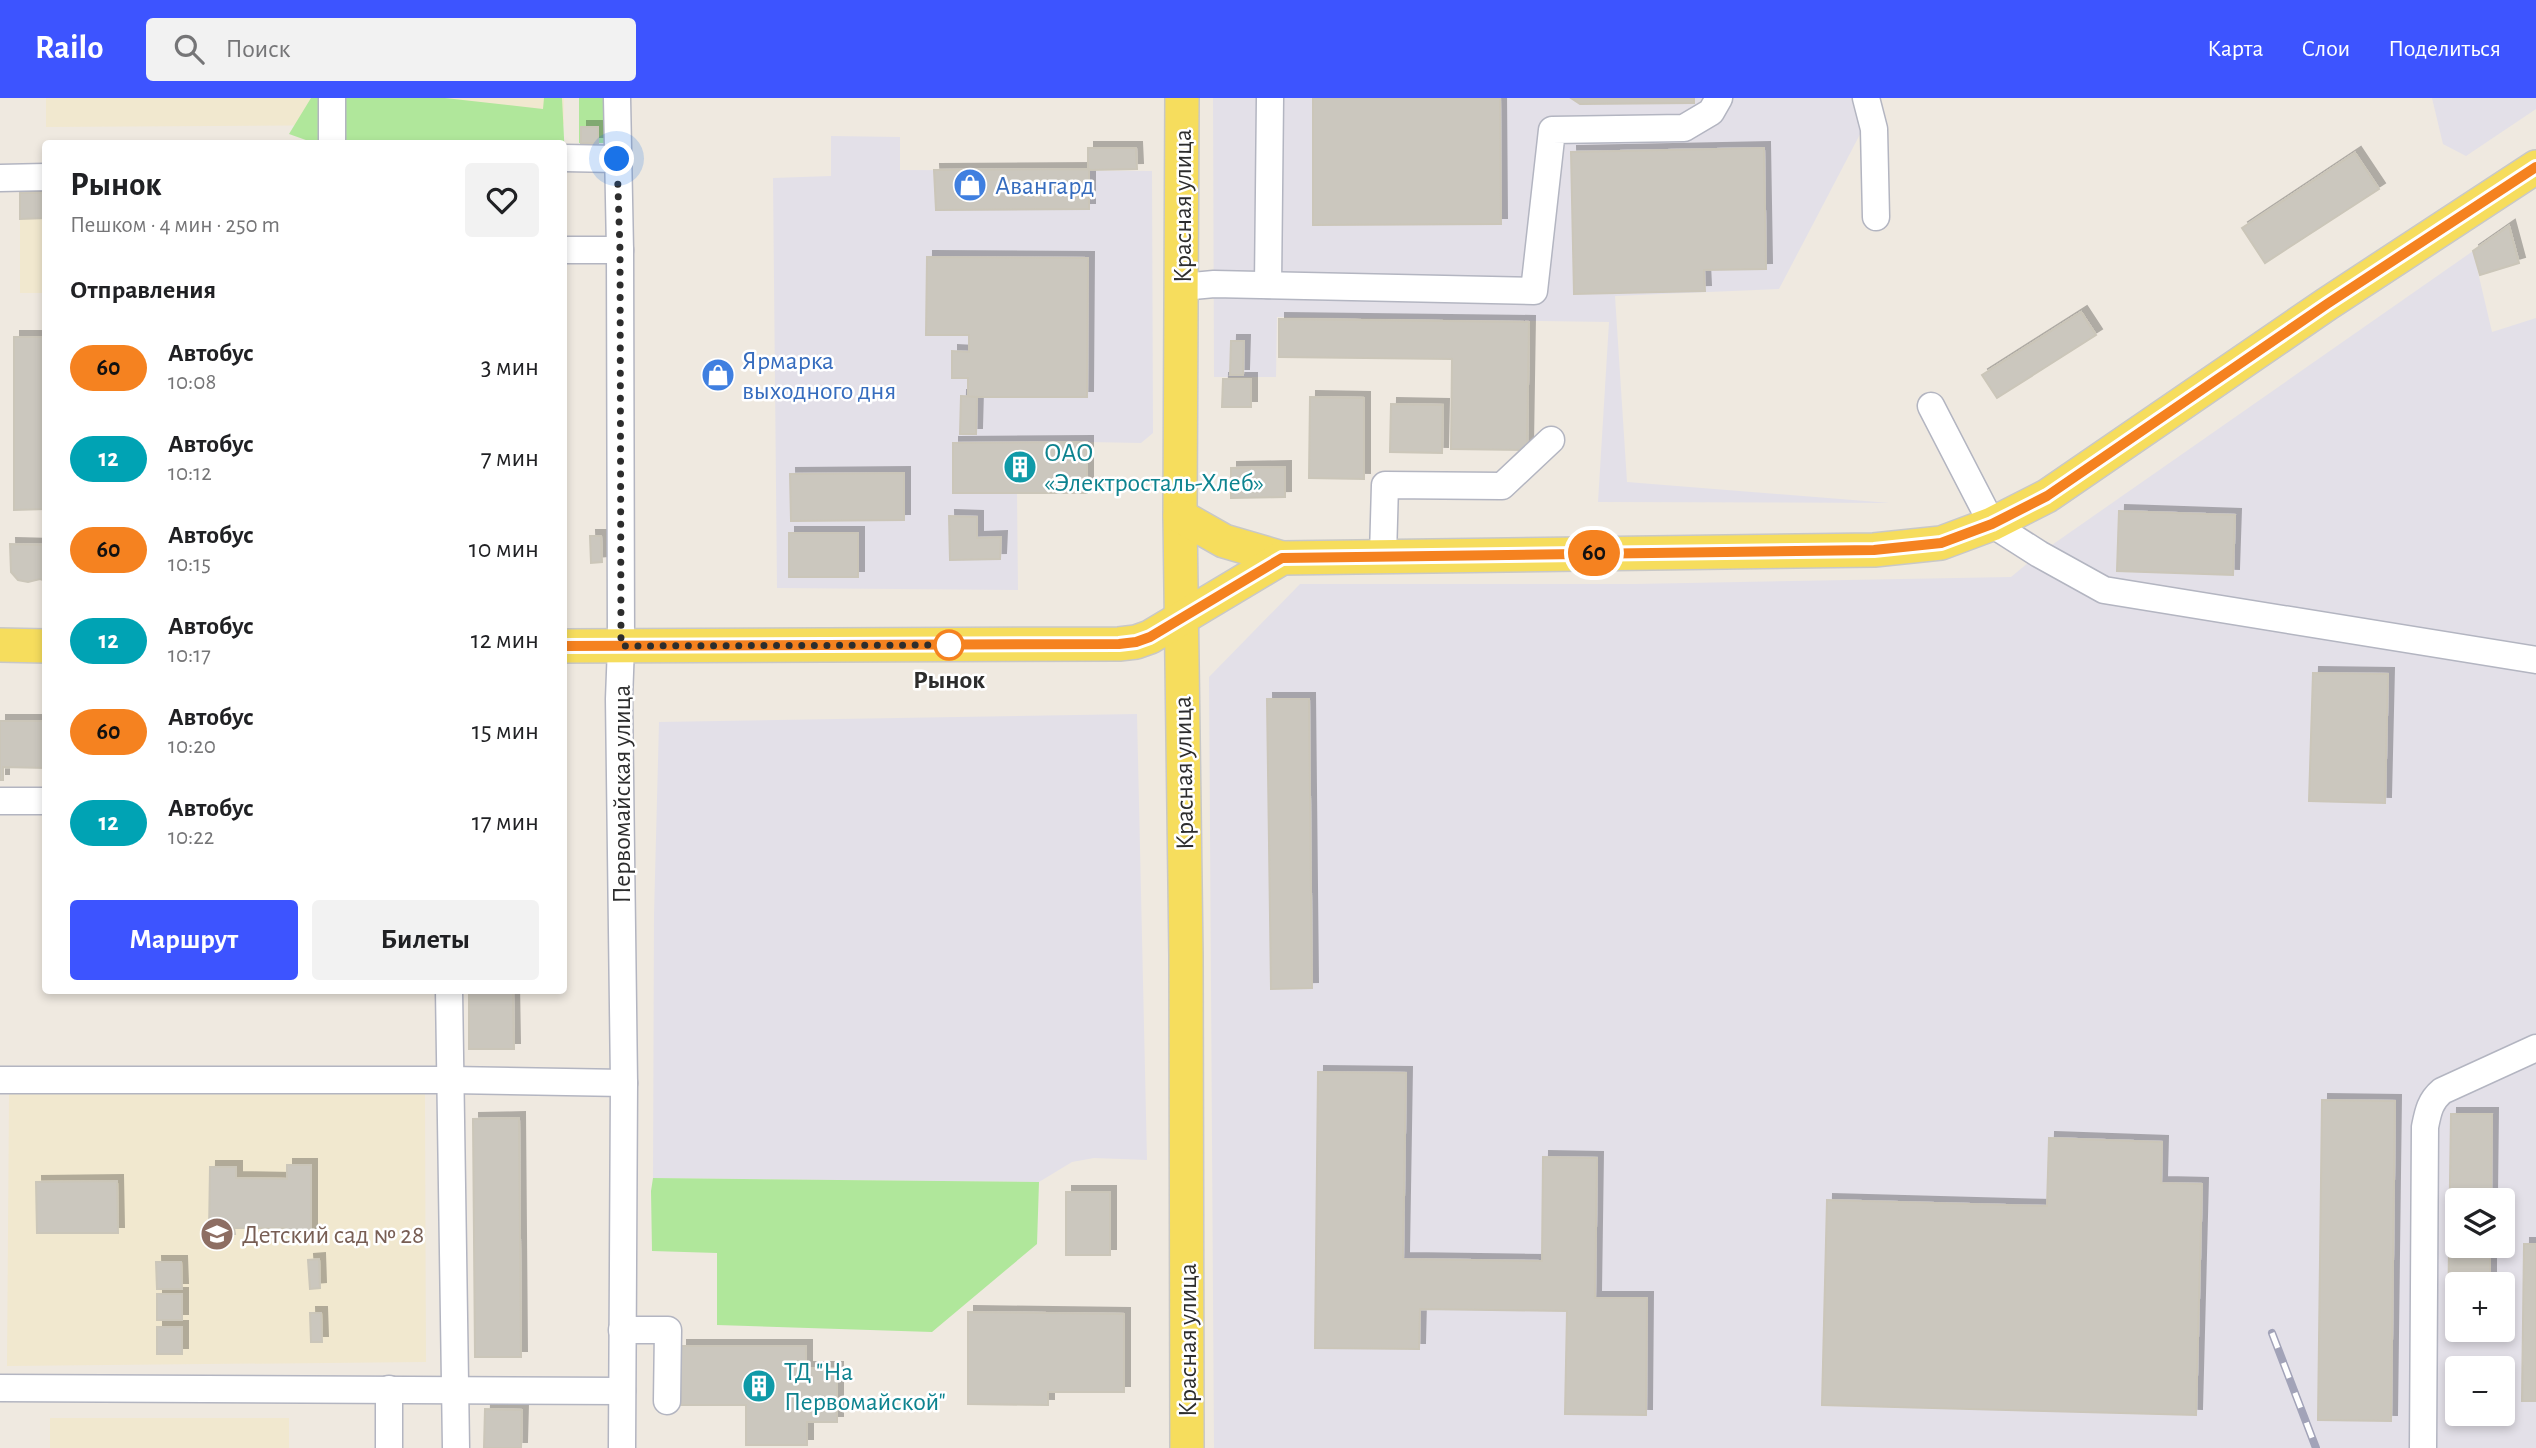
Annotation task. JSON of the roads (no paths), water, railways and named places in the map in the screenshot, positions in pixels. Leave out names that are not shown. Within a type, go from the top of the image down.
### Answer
[{"type":"main road","name":"Красная улица","points":[[1182,98],[1180,516],[1187,1448]]},
{"type":"main road","points":[[1180,516],[1224,541],[1282,558],[1874,550],[1941,543],[1992,524],[2047,496],[2327,304],[2536,167]]},
{"type":"main road","points":[[567,646],[1136,642],[1150,637],[1282,558]]},
{"type":"main road","points":[[0,645],[42,646]]},
{"type":"street","points":[[332,98],[332,140]]},
{"type":"street","name":"Первомайская улица","points":[[617,98],[620,250],[619,699],[624,1083],[622,1448]]},
{"type":"street","points":[[1268,285],[1270,98]]},
{"type":"street","points":[[1182,287],[1214,284],[1534,291],[1552,130],[1684,128],[1711,112],[1719,98]]},
{"type":"street","points":[[1866,98],[1874,130],[1875,217]]},
{"type":"street","points":[[0,158],[0,167]]},
{"type":"street","points":[[567,158],[617,159]]},
{"type":"street","points":[[0,178],[42,177]]},
{"type":"street","points":[[567,250],[620,250]]},
{"type":"street","points":[[1931,406],[1992,524],[2104,590],[2536,660]]},
{"type":"street","points":[[1383,556],[1383,474],[1502,486],[1550,440]]},
{"type":"street","points":[[0,801],[42,801]]},
{"type":"street","points":[[449,994],[456,1448]]},
{"type":"street","points":[[2423,1448],[2425,1127],[2428,1111],[2433,1098],[2442,1091],[2536,1048]]},
{"type":"street","points":[[0,1080],[452,1080],[624,1083]]},
{"type":"street","points":[[622,1330],[668,1330],[667,1401]]},
{"type":"street","points":[[0,1388],[622,1391]]},
{"type":"street","points":[[389,1390],[389,1448]]},
{"type":"railway","points":[[2272,1333],[2316,1448]]},
{"type":"place","name":"Авангард","points":[[970,185]]},
{"type":"place","name":"Ярмарка выходного дня","points":[[718,375]]},
{"type":"place","name":"ОАО «Электросталь-Хлеб»","points":[[1020,467]]},
{"type":"place","name":"Рынок","points":[[949,645]]},
{"type":"place","name":"Детский сад № 28","points":[[217,1234]]},
{"type":"place","name":"ТД \"На Первомайской\"","points":[[759,1386]]}]
